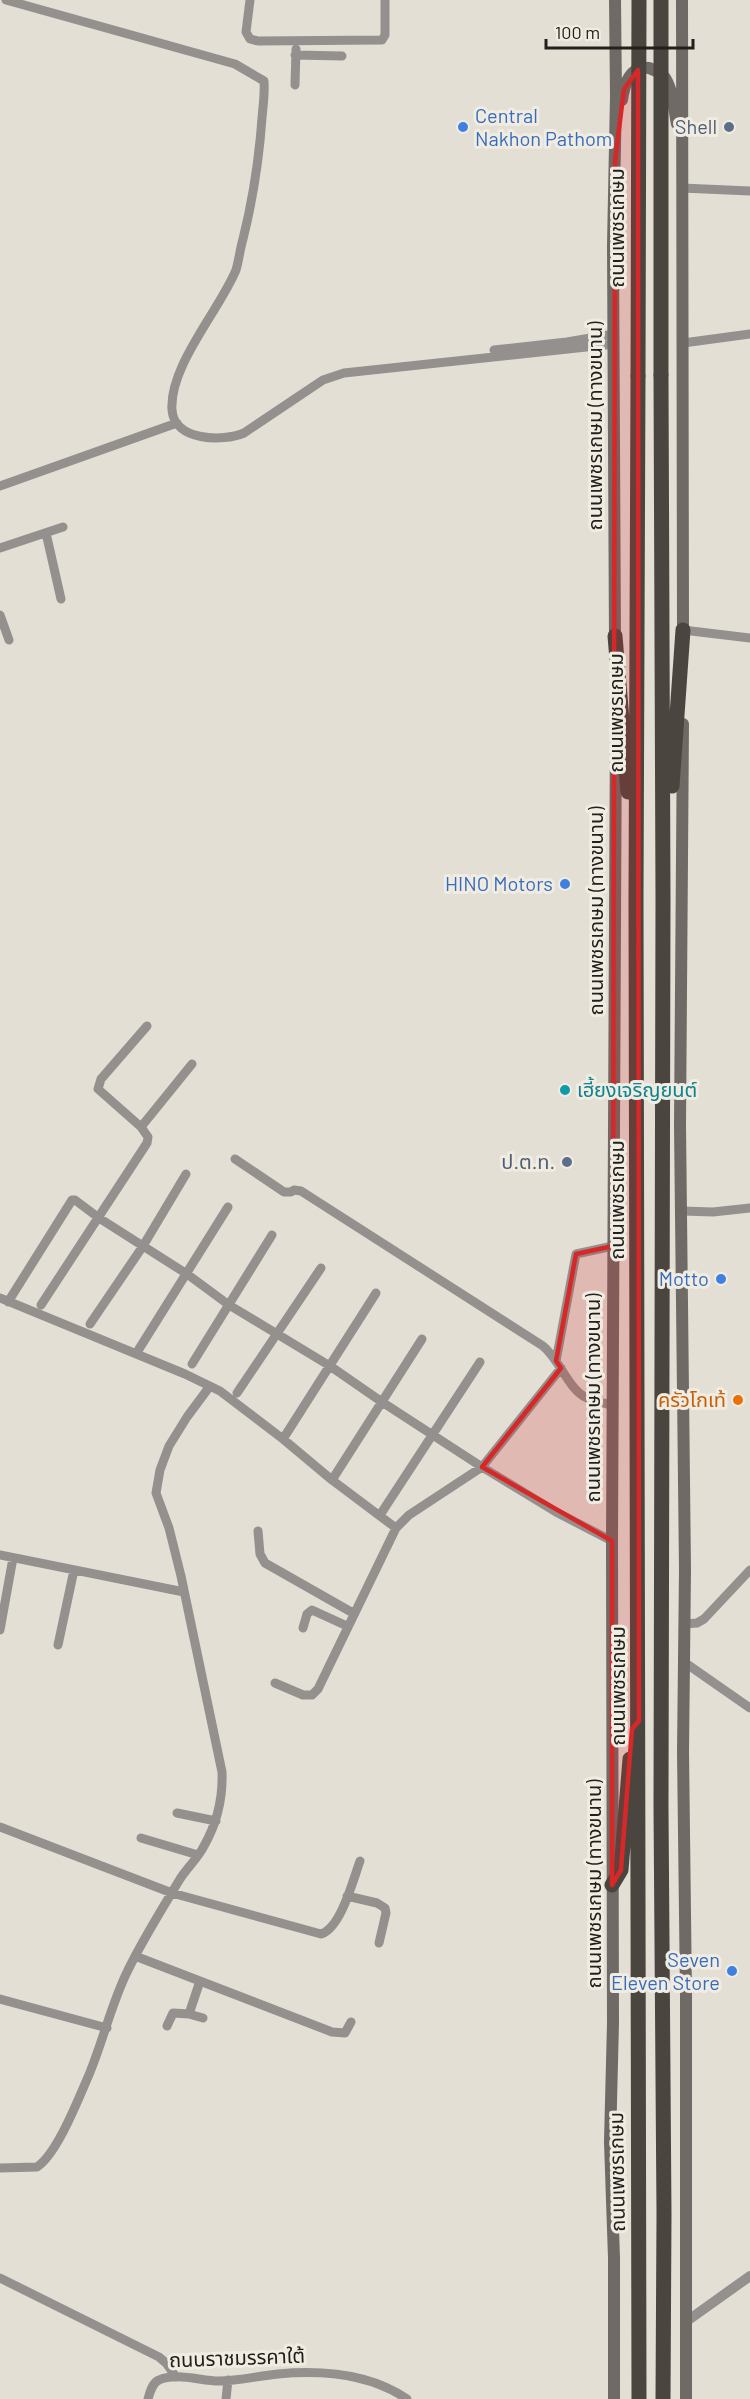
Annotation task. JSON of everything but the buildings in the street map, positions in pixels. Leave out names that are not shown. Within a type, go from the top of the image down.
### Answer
[{"type":"highway","name":"ถนนเพชรเกษม","points":[[639,0],[636,899],[639,2399]]},
{"type":"highway","points":[[661,0],[663,2399]]},
{"type":"highway","points":[[663,898],[683,630]]},
{"type":"highway","points":[[615,636],[636,899]]},
{"type":"highway","points":[[612,1885],[621,1870],[632,1729],[639,1721]]},
{"type":"main road","name":"ถนนเพชรเกษม (ทางขนาน)","points":[[615,0],[616,851],[612,1541],[614,2023],[610,2142],[615,2399]]},
{"type":"main road","points":[[682,0],[683,630],[680,1125],[686,2399]]},
{"type":"main road","points":[[615,161],[624,89],[633,71],[645,68],[655,70],[664,76],[669,88],[683,149]]},
{"type":"street","points":[[6,0],[235,64],[264,81],[261,142],[255,186],[236,270],[177,377],[172,408],[177,423],[184,431],[218,439],[232,438],[244,433],[323,380],[344,373],[614,339]]},
{"type":"street","points":[[250,0],[246,32],[250,39],[296,41],[382,40],[385,34],[385,0]]},
{"type":"street","points":[[296,41],[296,85]]},
{"type":"street","points":[[295,55],[342,56]]},
{"type":"street","points":[[682,189],[750,191]]},
{"type":"street","points":[[682,343],[750,334]]},
{"type":"street","points":[[0,486],[177,423]]},
{"type":"street","points":[[0,548],[63,527]]},
{"type":"street","points":[[46,533],[61,599]]},
{"type":"street","points":[[0,615],[9,640]]},
{"type":"street","points":[[683,630],[750,638]]},
{"type":"street","points":[[41,1305],[147,1143],[148,1137],[141,1127],[98,1089],[101,1079],[147,1026]]},
{"type":"street","points":[[141,1127],[192,1064]]},
{"type":"street","points":[[235,1159],[285,1192],[301,1191],[543,1346],[580,1394],[587,1399],[613,1405]]},
{"type":"street","points":[[90,1324],[143,1246],[186,1174]]},
{"type":"street","points":[[396,1528],[332,1480],[283,1439],[210,1386],[4,1300],[72,1200],[78,1201],[99,1218],[187,1274],[229,1305],[330,1366],[482,1467],[556,1512],[612,1541]]},
{"type":"street","points":[[139,1349],[228,1207]]},
{"type":"street","points":[[682,1211],[713,1212],[750,1208]]},
{"type":"street","points":[[192,1364],[272,1235]]},
{"type":"street","points":[[275,1683],[303,1695],[312,1695],[318,1689],[396,1528],[409,1515],[482,1467],[559,1364],[576,1254],[613,1245]]},
{"type":"street","points":[[237,1393],[321,1268]]},
{"type":"street","points":[[283,1439],[376,1293]]},
{"type":"street","points":[[332,1480],[422,1339]]},
{"type":"street","points":[[380,1515],[480,1362]]},
{"type":"street","points":[[0,2168],[32,2168],[45,2160],[71,2115],[135,1956],[172,1893],[198,1856],[216,1821],[222,1772],[169,1528],[156,1493],[160,1470],[169,1446],[210,1386]]},
{"type":"street","points":[[258,1531],[260,1554],[265,1563],[353,1613]]},
{"type":"street","points":[[0,1555],[184,1592]]},
{"type":"street","points":[[0,1630],[13,1558]]},
{"type":"street","points":[[58,1645],[74,1570]]},
{"type":"street","points":[[684,1624],[697,1623],[704,1619],[750,1570]]},
{"type":"street","points":[[303,1628],[307,1614],[312,1610],[347,1626]]},
{"type":"street","points":[[684,1662],[750,1708]]},
{"type":"street","points":[[177,1813],[216,1821]]},
{"type":"street","points":[[0,1827],[172,1893],[323,1934],[333,1927],[360,1861]]},
{"type":"street","points":[[141,1838],[198,1856]]},
{"type":"street","points":[[347,1896],[377,1903],[385,1908],[386,1913],[379,1943]]},
{"type":"street","points":[[135,1956],[338,2033],[345,2033],[351,2022]]},
{"type":"street","points":[[189,2014],[200,1981]]},
{"type":"street","points":[[0,1999],[107,2028]]},
{"type":"street","points":[[167,2026],[173,2013],[203,2018]]},
{"type":"street","points":[[687,2321],[750,2276]]},
{"type":"street","points":[[0,2278],[159,2357],[176,2377]]},
{"type":"street","name":"ถนนราชมรรคาใต้","points":[[148,2399],[156,2382],[162,2379],[176,2377],[202,2381],[318,2373],[374,2383],[394,2390],[407,2399]]},
{"type":"street","points":[[226,2399],[228,2380]]},
{"type":"highlighted area","points":[[638,70],[639,1721],[632,1729],[621,1870],[612,1885],[612,1541],[482,1467],[561,1368],[556,1361],[576,1254],[613,1246],[615,161],[624,89]]},
{"type":"place","name":"Central Nakhon Pathom","points":[[463,127]]},
{"type":"place","name":"Shell","points":[[729,127]]},
{"type":"place","name":"HINO Motors","points":[[565,884]]},
{"type":"place","name":"เฮี้ยงเจริญยนต์","points":[[565,1090]]},
{"type":"place","name":"ป.ต.ท.","points":[[567,1162]]},
{"type":"place","name":"Motto","points":[[721,1279]]},
{"type":"place","name":"ครัวโกเท้","points":[[738,1400]]},
{"type":"place","name":"Seven Eleven Store","points":[[732,1971]]}]
